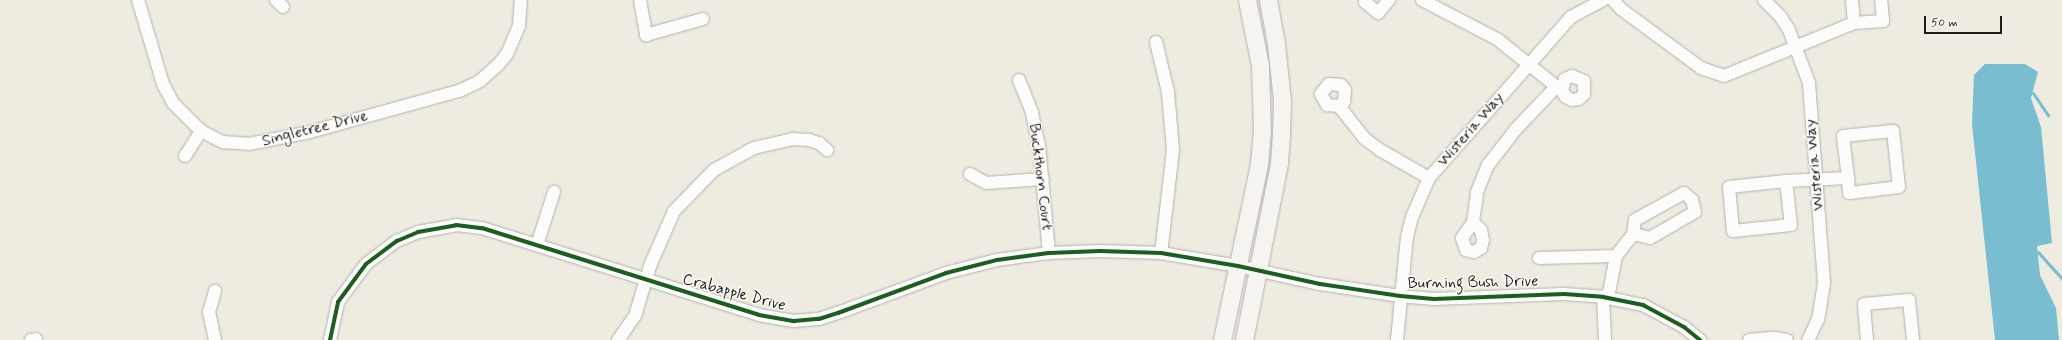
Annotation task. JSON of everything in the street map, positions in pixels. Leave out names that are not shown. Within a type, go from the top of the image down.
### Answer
[{"type":"main road","points":[[1222,340],[1259,164],[1262,132],[1260,65],[1248,0]]},
{"type":"main road","points":[[1244,340],[1259,270],[1278,163],[1281,131],[1282,101],[1276,44],[1268,0]]},
{"type":"street","name":"Singletree Drive","points":[[138,0],[163,84],[173,103],[201,131],[223,142],[249,144],[285,139],[458,91],[480,81],[498,65],[507,54],[519,26],[522,0]]},
{"type":"street","points":[[640,0],[646,35],[704,19]]},
{"type":"street","points":[[1367,0],[1365,2],[1378,13],[1389,0]]},
{"type":"street","points":[[1422,0],[1497,39],[1559,89],[1516,129],[1488,165],[1477,192],[1473,222]]},
{"type":"street","name":"Wisteria Way","points":[[1397,340],[1400,296],[1412,217],[1428,178],[1571,17],[1603,0]]},
{"type":"street","points":[[1613,0],[1621,9],[1701,68],[1715,75],[1734,74],[1854,23],[1883,21],[1881,0]]},
{"type":"street","name":"Wisteria Way","points":[[1764,0],[1780,16],[1798,48],[1809,83],[1824,283],[1818,319],[1808,340]]},
{"type":"street","points":[[1852,0],[1854,23]]},
{"type":"street","points":[[1156,42],[1168,92],[1172,136],[1161,253]]},
{"type":"street","name":"Buckthorn Court","points":[[1019,80],[1032,113],[1043,179],[1049,253]]},
{"type":"street","points":[[1339,106],[1365,139],[1380,150],[1428,178]]},
{"type":"street","points":[[185,156],[201,131]]},
{"type":"street","points":[[1893,131],[1899,187],[1849,193],[1848,178],[1843,136],[1893,131]]},
{"type":"street","points":[[618,340],[635,316],[650,266],[674,211],[714,170],[754,148],[792,139],[809,140],[819,143],[827,150]]},
{"type":"street","points":[[970,174],[986,182],[1043,179]]},
{"type":"street","points":[[1786,181],[1791,225],[1733,231],[1729,187],[1786,181],[1817,181],[1848,178]]},
{"type":"street","points":[[537,245],[554,192]]},
{"type":"street","points":[[1605,340],[1606,298],[1616,256],[1633,234],[1635,220],[1684,193],[1692,200],[1695,212],[1650,238],[1633,234]]},
{"type":"street","name":"Crabapple Drive","points":[[330,340],[338,302],[352,280],[366,264],[397,241],[418,232],[456,225],[482,228],[759,315],[794,321],[819,319],[838,314],[946,274],[997,260],[1049,253],[1100,251],[1161,253],[1238,266]]},
{"type":"street","points":[[1540,258],[1616,256]]},
{"type":"street","name":"Burning Bush Drive","points":[[1238,266],[1320,284],[1400,296],[1434,299],[1564,294],[1606,298],[1643,305],[1684,327],[1700,340]]},
{"type":"street","points":[[215,291],[209,312],[215,340]]},
{"type":"street","points":[[1867,340],[1864,304],[1909,300],[1913,340]]},
{"type":"street","points":[[1749,340],[1774,338],[1787,340]]},
{"type":"water","points":[[1985,64],[2025,64],[2038,72],[2031,98],[2041,127],[2052,243],[2037,246],[2040,275],[2056,308],[2059,340],[1995,340],[1972,124],[1974,75]]},
{"type":"waterway","points":[[2033,93],[2048,115]]},
{"type":"waterway","points":[[2038,252],[2062,279]]},
{"type":"cycle path","points":[[330,340],[338,302],[366,264],[397,241],[418,232],[456,225],[482,228],[759,315],[794,321],[819,319],[946,273],[997,260],[1049,253],[1100,251],[1161,253],[1238,266],[1320,284],[1400,296],[1434,299],[1564,294],[1603,297],[1643,305],[1684,327],[1700,340]]}]
